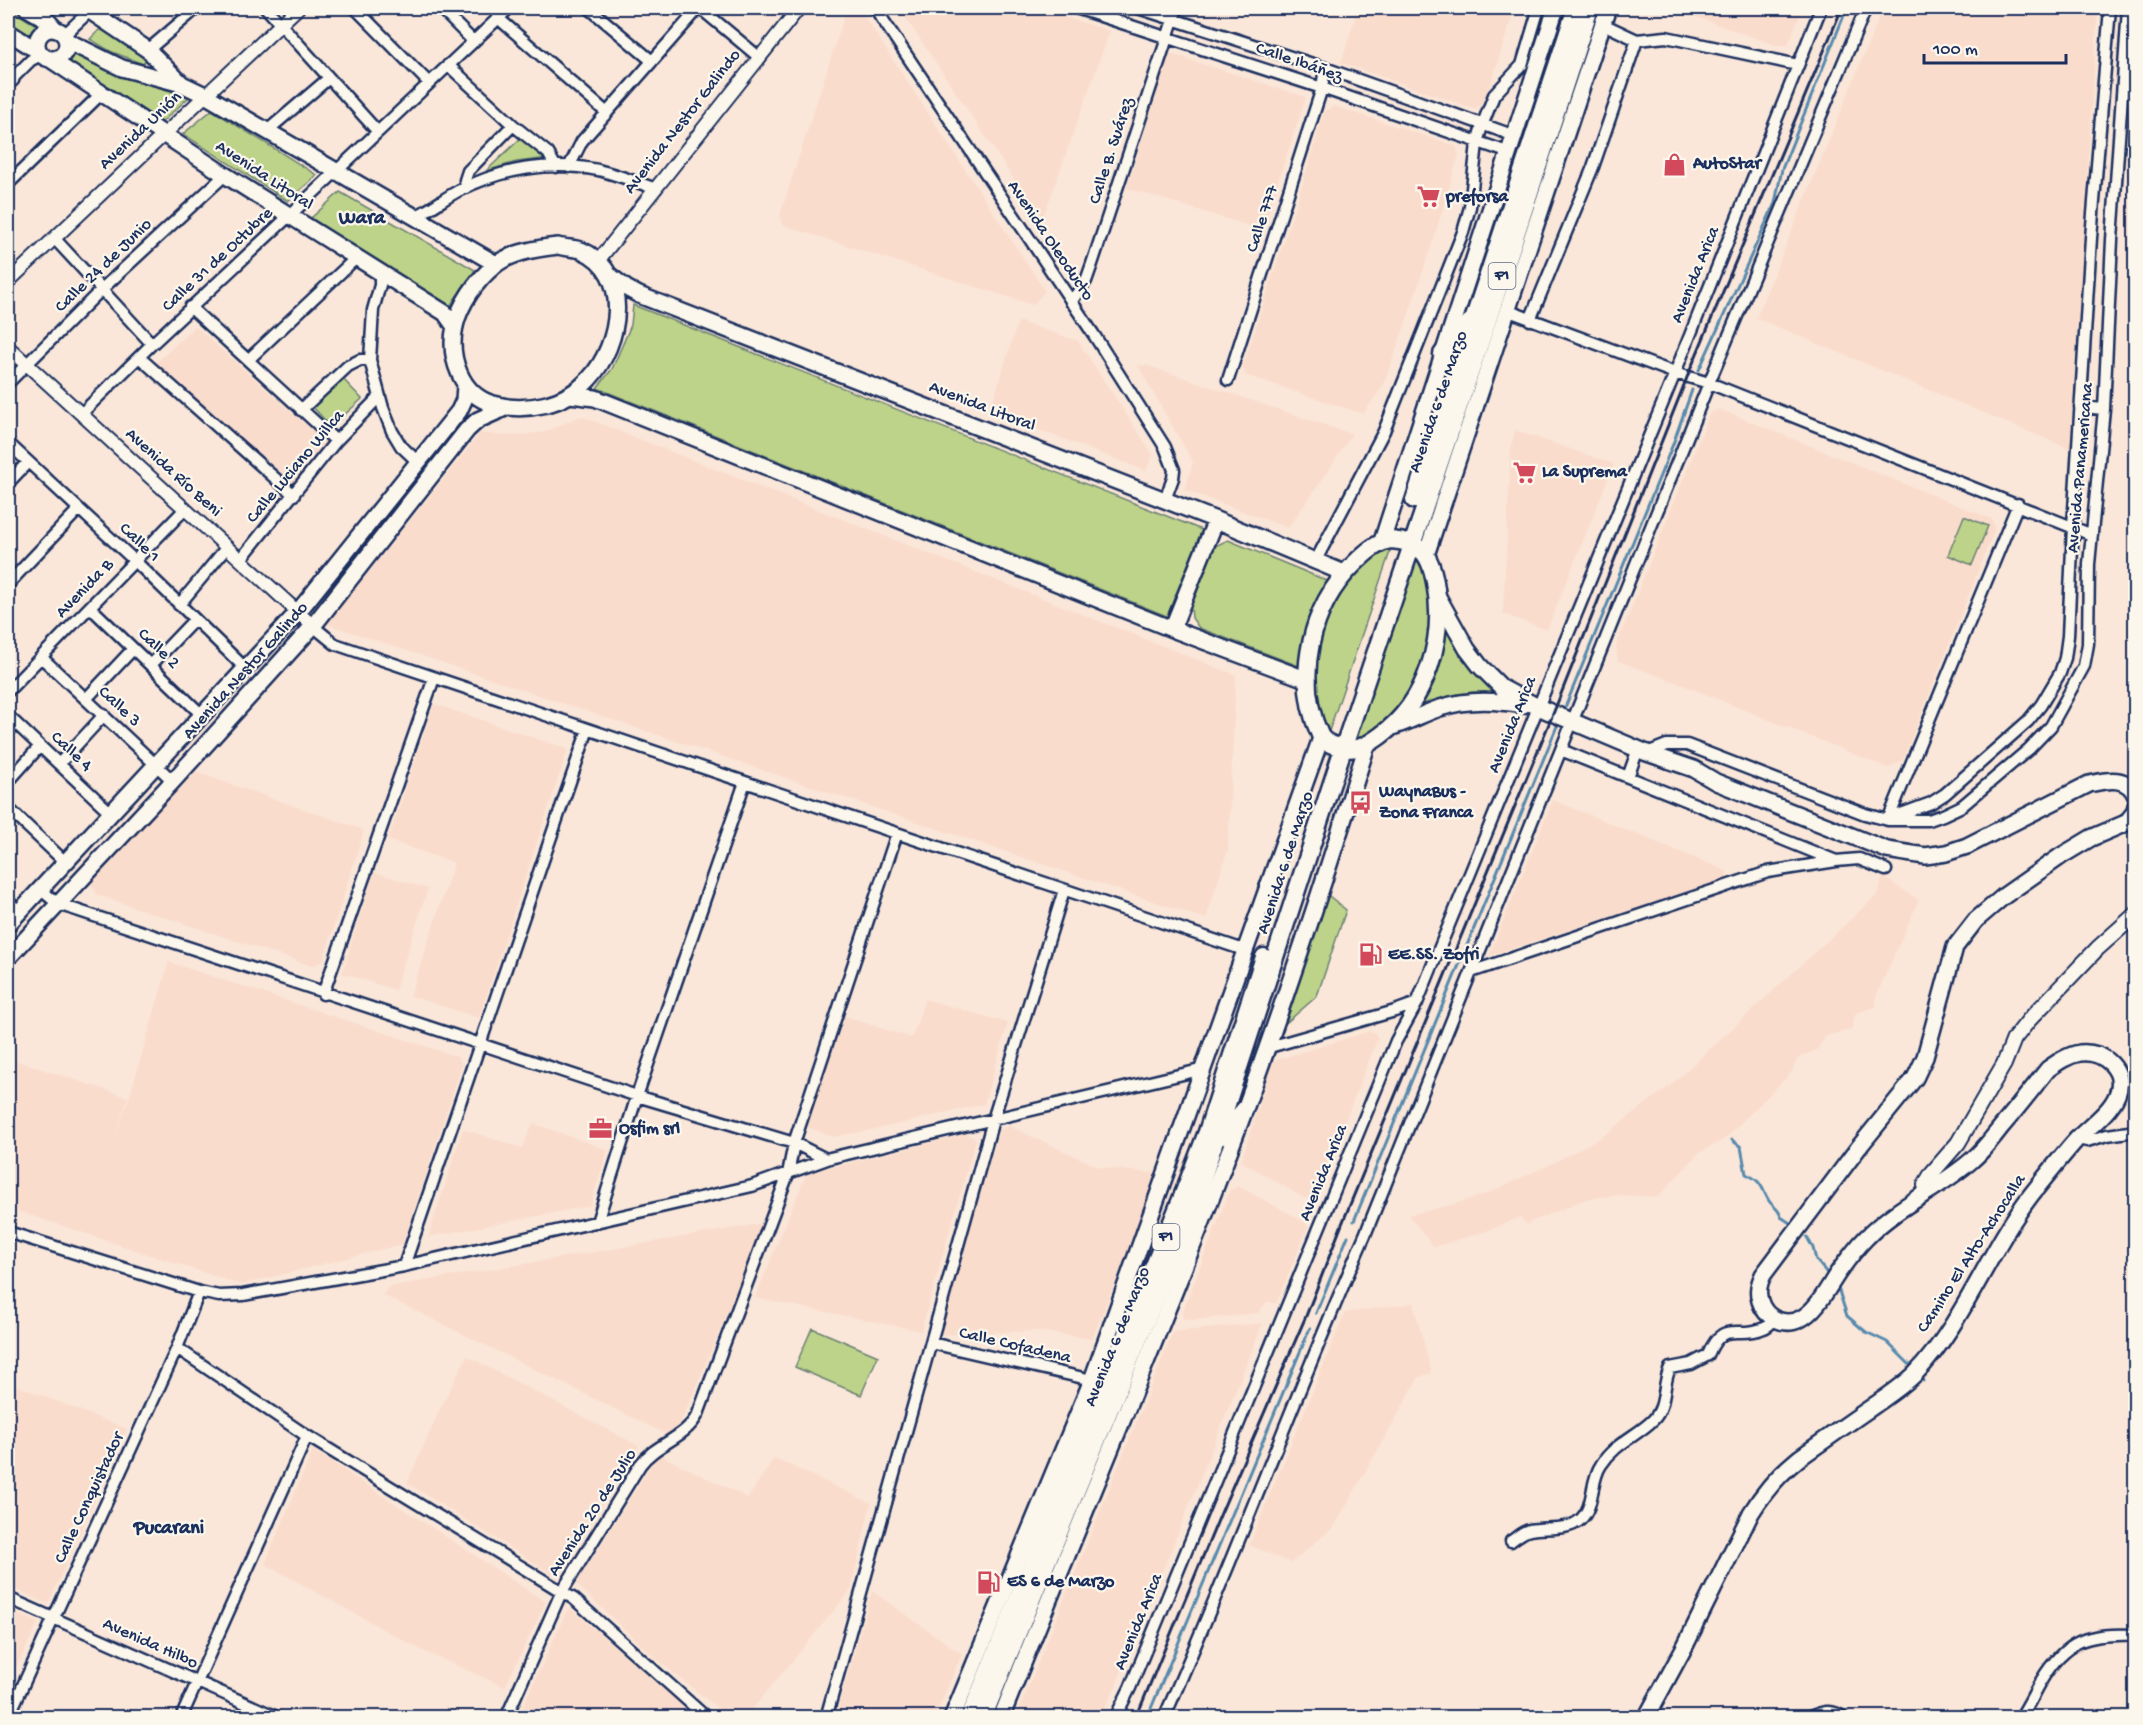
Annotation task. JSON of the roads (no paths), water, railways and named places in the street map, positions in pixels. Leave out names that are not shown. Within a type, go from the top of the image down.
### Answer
[{"type":"highway","name":"Avenida 6 de Marzo","points":[[1406,542],[1474,317],[1576,8]]},
{"type":"highway","name":"Avenida 6 de Marzo","points":[[969,1718],[1207,1132],[1332,744],[1487,323],[1590,8]]},
{"type":"highway","points":[[1442,354],[1474,317]]},
{"type":"highway","points":[[1382,541],[1406,542],[1419,548],[1426,555],[1438,597],[1436,643],[1430,666],[1410,706],[1392,727],[1367,745],[1354,750],[1332,744],[1310,705],[1309,649],[1320,613],[1344,573],[1361,557],[1382,541]]},
{"type":"highway","name":"Avenida 6 de Marzo","points":[[983,1718],[1195,1202],[1216,1143],[1332,744]]},
{"type":"highway","points":[[1216,1143],[1244,1110]]},
{"type":"main road","name":"Avenida Litoral","points":[[27,8],[46,19],[62,35],[122,68],[183,84],[205,95],[496,264]]},
{"type":"main road","name":"Avenida 6 de Marzo","points":[[1382,541],[1556,8]]},
{"type":"main road","name":"Avenida 6 de Marzo","points":[[1426,555],[1608,8]]},
{"type":"main road","points":[[92,9],[148,50],[183,84]]},
{"type":"main road","points":[[46,30],[62,35],[66,50],[63,54],[55,60],[43,55],[37,41],[38,37],[46,30]]},
{"type":"main road","name":"Avenida Litoral","points":[[8,32],[225,175],[445,313],[455,327]]},
{"type":"main road","points":[[558,246],[582,251],[598,261],[609,275],[617,296],[617,312],[609,349],[589,379],[570,395],[536,407],[505,408],[485,402],[475,396],[459,375],[454,352],[455,327],[462,306],[478,281],[496,264],[538,248],[558,246]]},
{"type":"main road","name":"Avenida Litoral","points":[[609,275],[639,295],[1216,520],[1344,573]]},
{"type":"main road","name":"Avenida Nestor Galindo","points":[[8,924],[13,907],[40,889],[298,612],[459,411],[464,400],[465,385]]},
{"type":"main road","points":[[570,395],[595,398],[1172,629],[1308,680]]},
{"type":"main road","name":"Avenida Nestor Galindo","points":[[8,957],[173,781],[313,626],[467,430],[478,420],[505,408]]},
{"type":"main road","points":[[1172,629],[1216,520]]},
{"type":"main road","points":[[1438,597],[1467,649],[1502,688],[1538,707],[1642,751],[1666,766],[1716,782],[1896,852],[1925,856],[1946,853],[1967,846],[2089,784],[2109,780],[2122,781],[2133,790],[2136,796]]},
{"type":"main road","points":[[1392,727],[1442,707],[1473,701],[1505,701],[1538,707]]},
{"type":"main road","name":"Avenida 6 de Marzo","points":[[952,1718],[1092,1380],[1247,951],[1332,744]]},
{"type":"main road","name":"Avenida 6 de Marzo","points":[[1001,1718],[1161,1326],[1244,1110],[1292,979],[1367,745]]},
{"type":"main road","points":[[1776,1319],[1761,1305],[1758,1294],[1763,1275],[1859,1147],[1916,1078],[1925,1057],[1955,947],[1976,920],[2004,896],[2091,838],[2126,823],[2134,813],[2136,806]]},
{"type":"main road","points":[[1927,1192],[1925,1185],[1928,1179],[1958,1143],[2004,1064],[2014,1039],[2029,1020],[2098,948],[2136,914]]},
{"type":"main road","name":"Camino El Alto-Achocalla","points":[[1646,1718],[1751,1513],[1762,1496],[1780,1474],[1798,1459],[1915,1375],[1938,1345],[2030,1197],[2117,1095],[2119,1076],[2112,1063],[2097,1054],[2079,1053],[2048,1069],[1974,1158],[1866,1238],[1841,1267],[1811,1311],[1803,1318],[1785,1322],[1776,1319]]},
{"type":"street","points":[[148,50],[197,8]]},
{"type":"street","points":[[266,8],[378,132]]},
{"type":"street","name":"Avenida Unión","points":[[8,282],[298,8]]},
{"type":"street","points":[[355,8],[429,83]]},
{"type":"street","points":[[440,8],[473,41]]},
{"type":"street","name":"Calle 31 de Octubre","points":[[81,414],[190,307],[509,8]]},
{"type":"street","points":[[589,8],[652,61]]},
{"type":"street","points":[[569,167],[582,141],[700,8],[760,58]]},
{"type":"street","name":"Avenida Nestor Galindo","points":[[598,261],[798,8]]},
{"type":"street","name":"Avenida Oleoducto","points":[[875,8],[1165,447],[1174,470],[1164,500]]},
{"type":"street","name":"Calle Ibáñez","points":[[1077,8],[1090,10],[1510,153]]},
{"type":"street","name":"Calle Ibáñez","points":[[1138,8],[1325,68],[1515,136]]},
{"type":"street","name":"Calle B. Suárez","points":[[1071,302],[1086,280],[1092,264],[1177,8]]},
{"type":"street","points":[[1315,562],[1384,431],[1463,232],[1470,207],[1477,143],[1482,126],[1494,95],[1522,65],[1539,8]]},
{"type":"street","name":"Avenida Arica","points":[[1115,1718],[1130,1688],[1396,1041],[1417,1003],[1675,373],[1821,8]]},
{"type":"street","points":[[1164,1718],[1205,1626],[1324,1327],[1365,1235],[1709,383],[1866,8]]},
{"type":"street","points":[[2112,8],[2128,8]]},
{"type":"street","name":"Avenida Panamericana","points":[[1888,820],[1945,794],[2028,721],[2041,705],[2060,673],[2065,658],[2096,168],[2112,8]]},
{"type":"street","name":"Avenida Panamericana","points":[[1642,751],[1667,745],[1687,745],[1865,814],[1888,820],[1929,820],[1962,806],[2029,749],[2051,726],[2084,666],[2088,644],[2089,564],[2104,409],[2112,240],[2128,8]]},
{"type":"street","points":[[62,35],[92,9]]},
{"type":"street","points":[[498,18],[607,113]]},
{"type":"street","points":[[1604,24],[1637,40],[1666,37],[1798,65]]},
{"type":"street","points":[[1530,320],[1593,167],[1637,40]]},
{"type":"street","points":[[9,79],[31,60],[43,55]]},
{"type":"street","points":[[448,65],[513,125],[548,153],[556,167]]},
{"type":"street","name":"Calle 777","points":[[1228,380],[1322,88],[1325,68]]},
{"type":"street","points":[[267,131],[329,78]]},
{"type":"street","points":[[2103,91],[2123,92]]},
{"type":"street","points":[[8,184],[102,93]]},
{"type":"street","points":[[465,188],[468,171],[513,125]]},
{"type":"street","points":[[414,217],[465,188],[502,173],[542,166],[600,171],[656,189]]},
{"type":"street","points":[[2096,168],[2118,169]]},
{"type":"street","name":"Calle 24 de Junio","points":[[8,383],[102,289],[225,175]]},
{"type":"street","points":[[54,238],[152,344]]},
{"type":"street","points":[[2091,238],[2112,240]]},
{"type":"street","points":[[248,360],[356,258]]},
{"type":"street","points":[[380,272],[380,285],[373,310],[370,360],[379,397],[392,431],[401,446],[418,462]]},
{"type":"street","points":[[2087,305],[2109,306]]},
{"type":"street","points":[[190,307],[336,441]]},
{"type":"street","points":[[1509,311],[1675,373],[1709,383],[2092,535]]},
{"type":"street","name":"Avenida Río Beni","points":[[8,347],[313,626]]},
{"type":"street","points":[[139,357],[294,495]]},
{"type":"street","points":[[301,410],[348,366],[360,360],[370,360]]},
{"type":"street","name":"Calle Luciano Willca","points":[[241,560],[336,441],[379,397]]},
{"type":"street","points":[[2080,407],[2104,409]]},
{"type":"street","name":"Calle 1","points":[[8,443],[135,561],[246,669]]},
{"type":"street","points":[[8,483],[28,462]]},
{"type":"street","points":[[1888,820],[2018,504]]},
{"type":"street","points":[[8,584],[79,509]]},
{"type":"street","name":"Avenida B","points":[[8,692],[185,509]]},
{"type":"street","points":[[179,605],[226,547]]},
{"type":"street","name":"Calle 2","points":[[90,607],[203,716]]},
{"type":"street","points":[[151,665],[194,620]]},
{"type":"street","points":[[313,626],[335,644],[1247,951]]},
{"type":"street","points":[[86,699],[133,649]]},
{"type":"street","name":"Calle 3","points":[[41,657],[173,781]]},
{"type":"street","points":[[323,994],[434,678]]},
{"type":"street","points":[[59,764],[104,715]]},
{"type":"street","name":"Calle 4","points":[[8,716],[111,813]]},
{"type":"street","points":[[404,1266],[588,729]]},
{"type":"street","points":[[8,782],[40,746]]},
{"type":"street","points":[[1561,750],[1836,861]]},
{"type":"street","points":[[1628,777],[1642,751]]},
{"type":"street","points":[[597,1222],[637,1096],[745,782]]},
{"type":"street","points":[[8,811],[65,862]]},
{"type":"street","name":"Avenida 20 de Julio","points":[[506,1718],[561,1593],[648,1454],[680,1436],[692,1424],[788,1174],[794,1143],[897,833]]},
{"type":"street","points":[[1471,972],[1768,872],[1859,859],[1886,870]]},
{"type":"street","points":[[40,889],[58,904],[323,994],[637,1096],[794,1143],[826,1159]]},
{"type":"street","points":[[826,1718],[993,1120],[1064,890]]},
{"type":"street","points":[[1266,1048],[1417,1003]]},
{"type":"street","points":[[8,1232],[199,1292],[219,1296],[243,1295],[404,1266],[752,1186],[826,1159],[1204,1069]]},
{"type":"street","points":[[2078,1139],[2087,1142],[2107,1134],[2136,1131]]},
{"type":"street","name":"Calle Conquistador","points":[[8,1718],[177,1347],[199,1292]]},
{"type":"street","points":[[1511,1541],[1528,1530],[1564,1526],[1580,1521],[1589,1508],[1593,1483],[1600,1465],[1622,1441],[1653,1420],[1662,1406],[1666,1376],[1670,1368],[1691,1364],[1708,1355],[1713,1341],[1725,1332],[1765,1328],[1776,1319]]},
{"type":"street","name":"Calle Cofadena","points":[[931,1343],[1092,1380]]},
{"type":"street","points":[[177,1347],[307,1436],[574,1599],[707,1718]]},
{"type":"street","points":[[181,1718],[307,1436]]},
{"type":"street","name":"Avenida Hilbo","points":[[8,1598],[279,1718]]},
{"type":"street","points":[[2020,1718],[2056,1657],[2069,1647],[2102,1634],[2136,1635]]},
{"type":"street","points":[[1808,1718],[1825,1711],[1837,1712],[1844,1718]]},
{"type":"waterway","points":[[1699,370],[1775,203],[1782,169],[1847,8]]},
{"type":"waterway","points":[[1564,710],[1673,444],[1692,390]]},
{"type":"waterway","points":[[1354,1221],[1557,726]]},
{"type":"waterway","points":[[1732,1140],[1741,1147],[1746,1174],[1758,1182],[1781,1217],[1790,1223]]},
{"type":"waterway","points":[[1316,1313],[1348,1236]]},
{"type":"waterway","points":[[1807,1237],[1816,1260],[1827,1273]]},
{"type":"waterway","points":[[1838,1288],[1847,1316],[1866,1332],[1887,1342],[1911,1366]]},
{"type":"waterway","points":[[1147,1718],[1310,1328]]},
{"type":"railway","points":[[1136,1718],[1306,1316],[1553,714],[1688,375],[1842,8]]},
{"type":"place","name":"AutoStar","points":[[1675,164]]},
{"type":"place","name":"preforsa","points":[[1428,197]]},
{"type":"place","name":"La Suprema","points":[[1524,472]]},
{"type":"place","name":"WaynaBus - Zona Franca","points":[[1361,802]]},
{"type":"place","name":"EE.SS. Zofri","points":[[1370,955]]},
{"type":"place","name":"Osfim srl","points":[[601,1129]]},
{"type":"place","name":"ES 6 de Marzo","points":[[989,1582]]},
{"type":"district","name":"Wara","points":[[362,219]]},
{"type":"district","name":"Pucarani","points":[[169,1529]]}]
